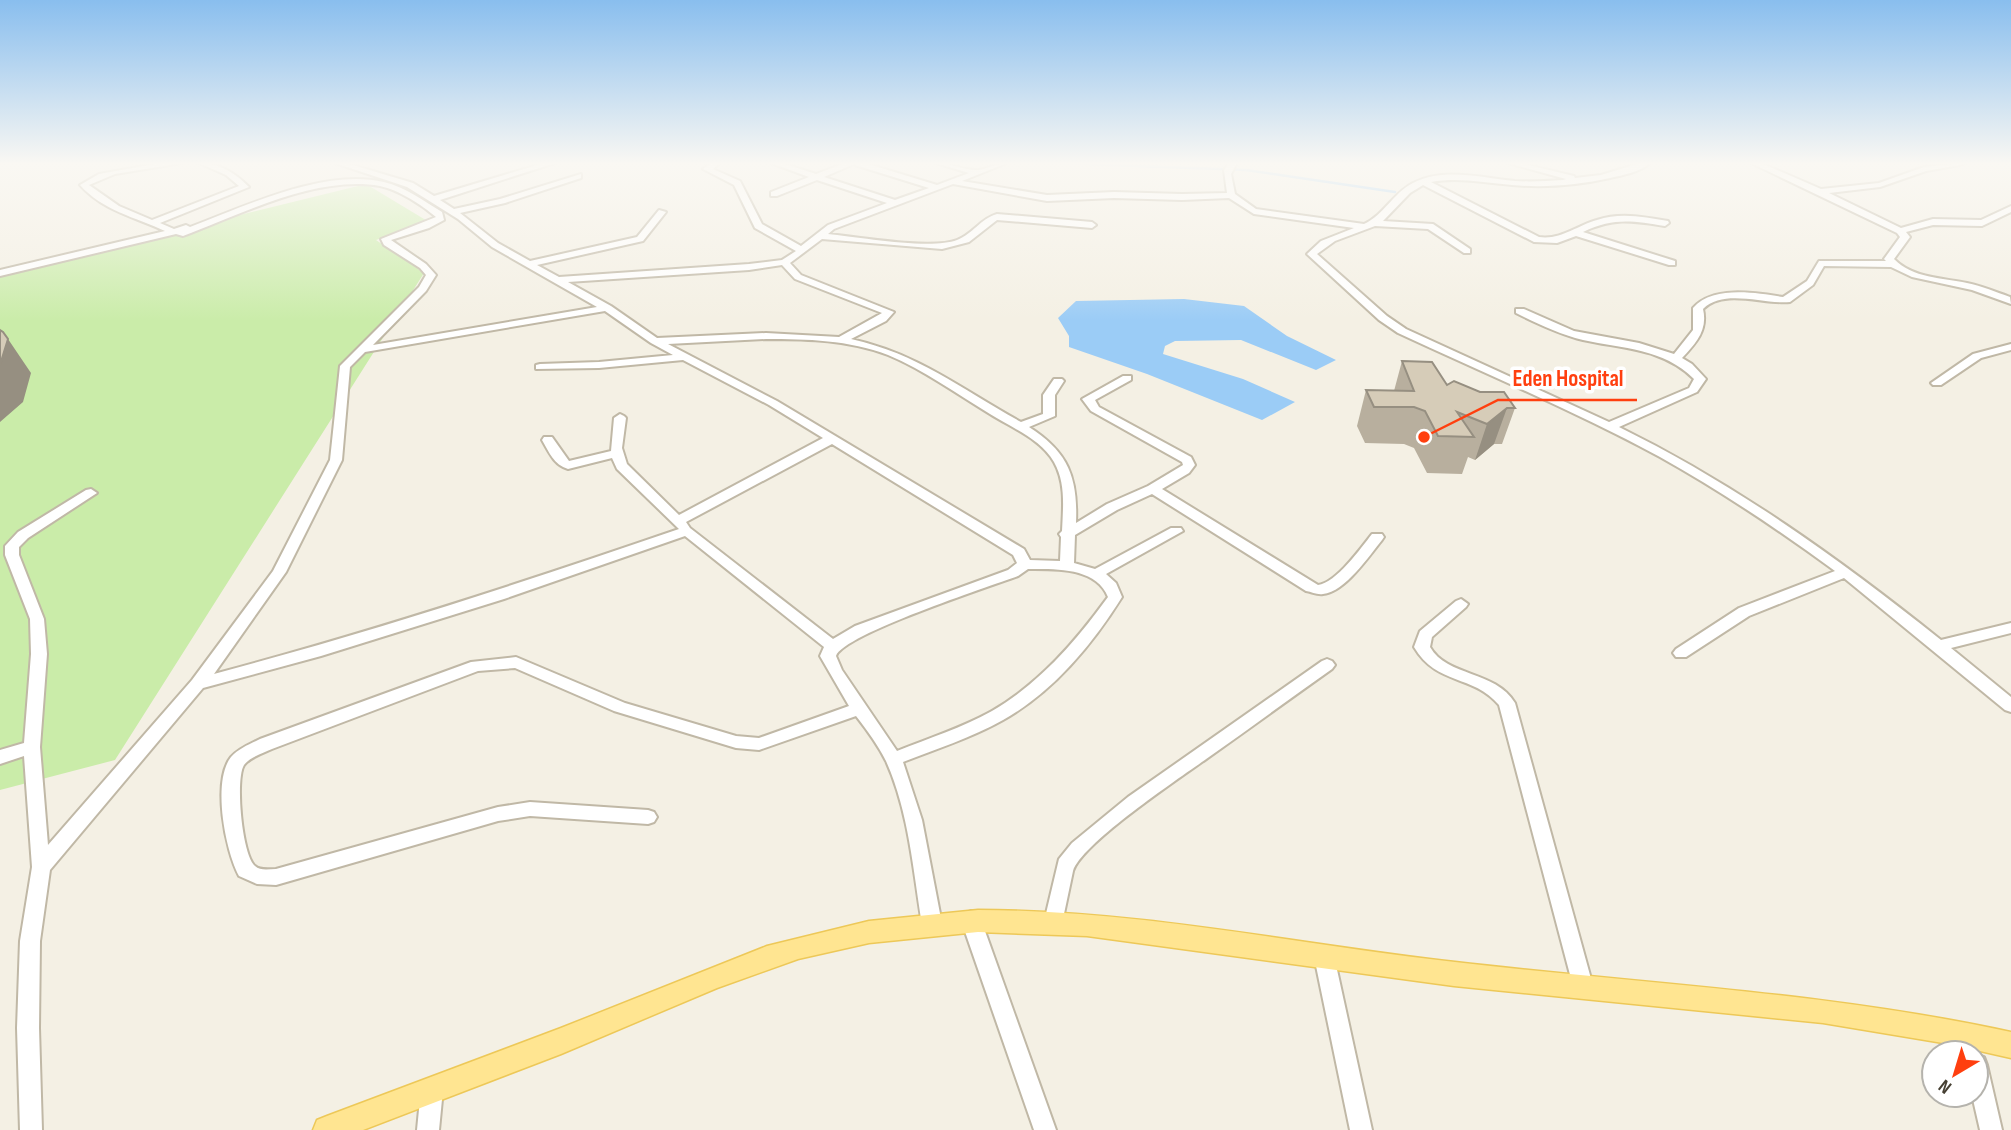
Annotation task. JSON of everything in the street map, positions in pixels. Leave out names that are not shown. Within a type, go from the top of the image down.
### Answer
[{"type":"main road","points":[[327,1130],[757,962],[836,938],[971,920],[1054,922],[1506,980],[1897,1020],[1956,1039]]},
{"type":"main road","points":[[1990,1044],[2011,1045]]},
{"type":"street","points":[[127,216],[154,222],[176,233],[218,216]]},
{"type":"street","points":[[154,222],[170,216]]},
{"type":"street","points":[[0,272],[176,233],[226,216]]},
{"type":"street","points":[[41,867],[198,684],[279,572],[336,460],[345,366],[424,289],[431,275],[423,266],[387,243],[386,239],[436,222],[441,218],[440,216]]},
{"type":"street","points":[[458,216],[495,245],[607,308],[655,341],[773,403],[994,534],[1019,552],[1026,564]]},
{"type":"street","points":[[529,264],[640,239],[659,216]]},
{"type":"street","points":[[753,216],[758,226],[801,250]]},
{"type":"street","points":[[560,280],[736,268],[784,262],[831,228],[862,216]]},
{"type":"street","points":[[1298,216],[1369,225],[1430,226],[1466,251]]},
{"type":"street","points":[[1378,216],[1369,225],[1326,242],[1314,251],[1314,258],[1383,318],[1402,331],[1524,385],[1660,453],[1747,503],[1941,645],[2011,706]]},
{"type":"street","points":[[1489,216],[1537,240],[1553,242],[1611,218],[1665,223]]},
{"type":"street","points":[[1869,216],[1900,231],[1905,237],[1889,259],[1893,264]]},
{"type":"street","points":[[1900,231],[1933,222],[1982,223],[1997,216]]},
{"type":"street","points":[[819,236],[932,247],[967,240],[985,222],[997,217],[1092,225]]},
{"type":"street","points":[[1577,233],[1672,263]]},
{"type":"street","points":[[784,262],[798,277],[889,312],[842,340]]},
{"type":"street","points":[[1675,359],[1698,334],[1701,324],[1698,308],[1704,302],[1744,294],[1786,300],[1791,293],[1811,282],[1818,265],[1822,263],[1893,264],[1917,275],[2011,300]]},
{"type":"street","points":[[1974,288],[2011,289]]},
{"type":"street","points":[[359,350],[607,308]]},
{"type":"street","points":[[1520,311],[1569,333],[1632,345],[1675,359],[1700,379],[1697,386],[1608,427]]},
{"type":"street","points":[[655,341],[752,337],[842,340],[876,347],[946,382],[1041,440],[1054,453],[1064,469],[1069,496],[1067,565]]},
{"type":"street","points":[[1937,383],[1977,356],[2011,347]]},
{"type":"street","points":[[540,367],[599,365],[682,357]]},
{"type":"street","points":[[1066,534],[1112,507],[1153,489],[1189,466],[1187,460],[1095,409],[1088,399],[1126,377]]},
{"type":"street","points":[[1019,427],[1049,416],[1049,395],[1058,381]]},
{"type":"street","points":[[620,418],[616,453],[621,466],[683,526],[832,646]]},
{"type":"street","points":[[198,684],[316,652],[499,596],[683,526],[832,438]]},
{"type":"street","points":[[548,440],[562,462],[568,465],[616,453]]},
{"type":"street","points":[[1153,489],[1306,585],[1319,590],[1328,588],[1360,558],[1377,537]]},
{"type":"street","points":[[31,1130],[28,1028],[30,942],[41,867],[32,747],[39,654],[37,619],[12,555],[12,546],[23,535],[91,493]]},
{"type":"street","points":[[1094,575],[1176,531]]},
{"type":"street","points":[[893,759],[965,732],[1000,714],[1039,686],[1091,633],[1115,597],[1114,588],[1106,579],[1067,565],[1026,564],[1013,573],[860,630],[832,646],[828,656],[833,667],[893,759],[909,803],[932,924]]},
{"type":"street","points":[[1681,653],[1744,612],[1844,573]]},
{"type":"street","points":[[1461,604],[1425,635],[1422,647],[1425,655],[1435,664],[1494,689],[1507,703],[1583,986]]},
{"type":"street","points":[[1941,645],[2011,628]]},
{"type":"street","points":[[648,817],[530,809],[498,814],[276,877],[258,878],[245,870],[238,853],[229,782],[234,766],[240,759],[266,744],[476,666],[497,662],[516,662],[620,707],[736,742],[759,744],[858,709]]},
{"type":"street","points":[[1054,922],[1064,871],[1068,859],[1078,848],[1134,802],[1328,665]]},
{"type":"street","points":[[0,757],[32,747]]},
{"type":"street","points":[[971,920],[1045,1130]]},
{"type":"street","points":[[1324,956],[1362,1130]]},
{"type":"street","points":[[428,1130],[432,1089]]},
{"type":"street","points":[[1986,1109],[1991,1130]]},
{"type":"green space","points":[[237,216],[419,216],[429,222],[376,240],[424,273],[115,760],[0,790],[0,274]]},
{"type":"water","points":[[1184,299],[1244,306],[1287,336],[1336,360],[1316,370],[1241,340],[1175,341],[1165,346],[1163,354],[1243,379],[1295,402],[1262,420],[1147,374],[1069,347],[1069,336],[1058,318],[1076,301]]},
{"type":"building","points":[[0,330],[8,339],[0,365]]},
{"type":"building","points":[[1402,361],[1432,362],[1447,385],[1454,381],[1480,392],[1504,392],[1515,408],[1507,408],[1487,424],[1457,412],[1474,437],[1438,436],[1425,411],[1414,407],[1374,407],[1366,390],[1414,391]]},
{"type":"place","name":"Eden Hospital","points":[[1424,437]]}]
